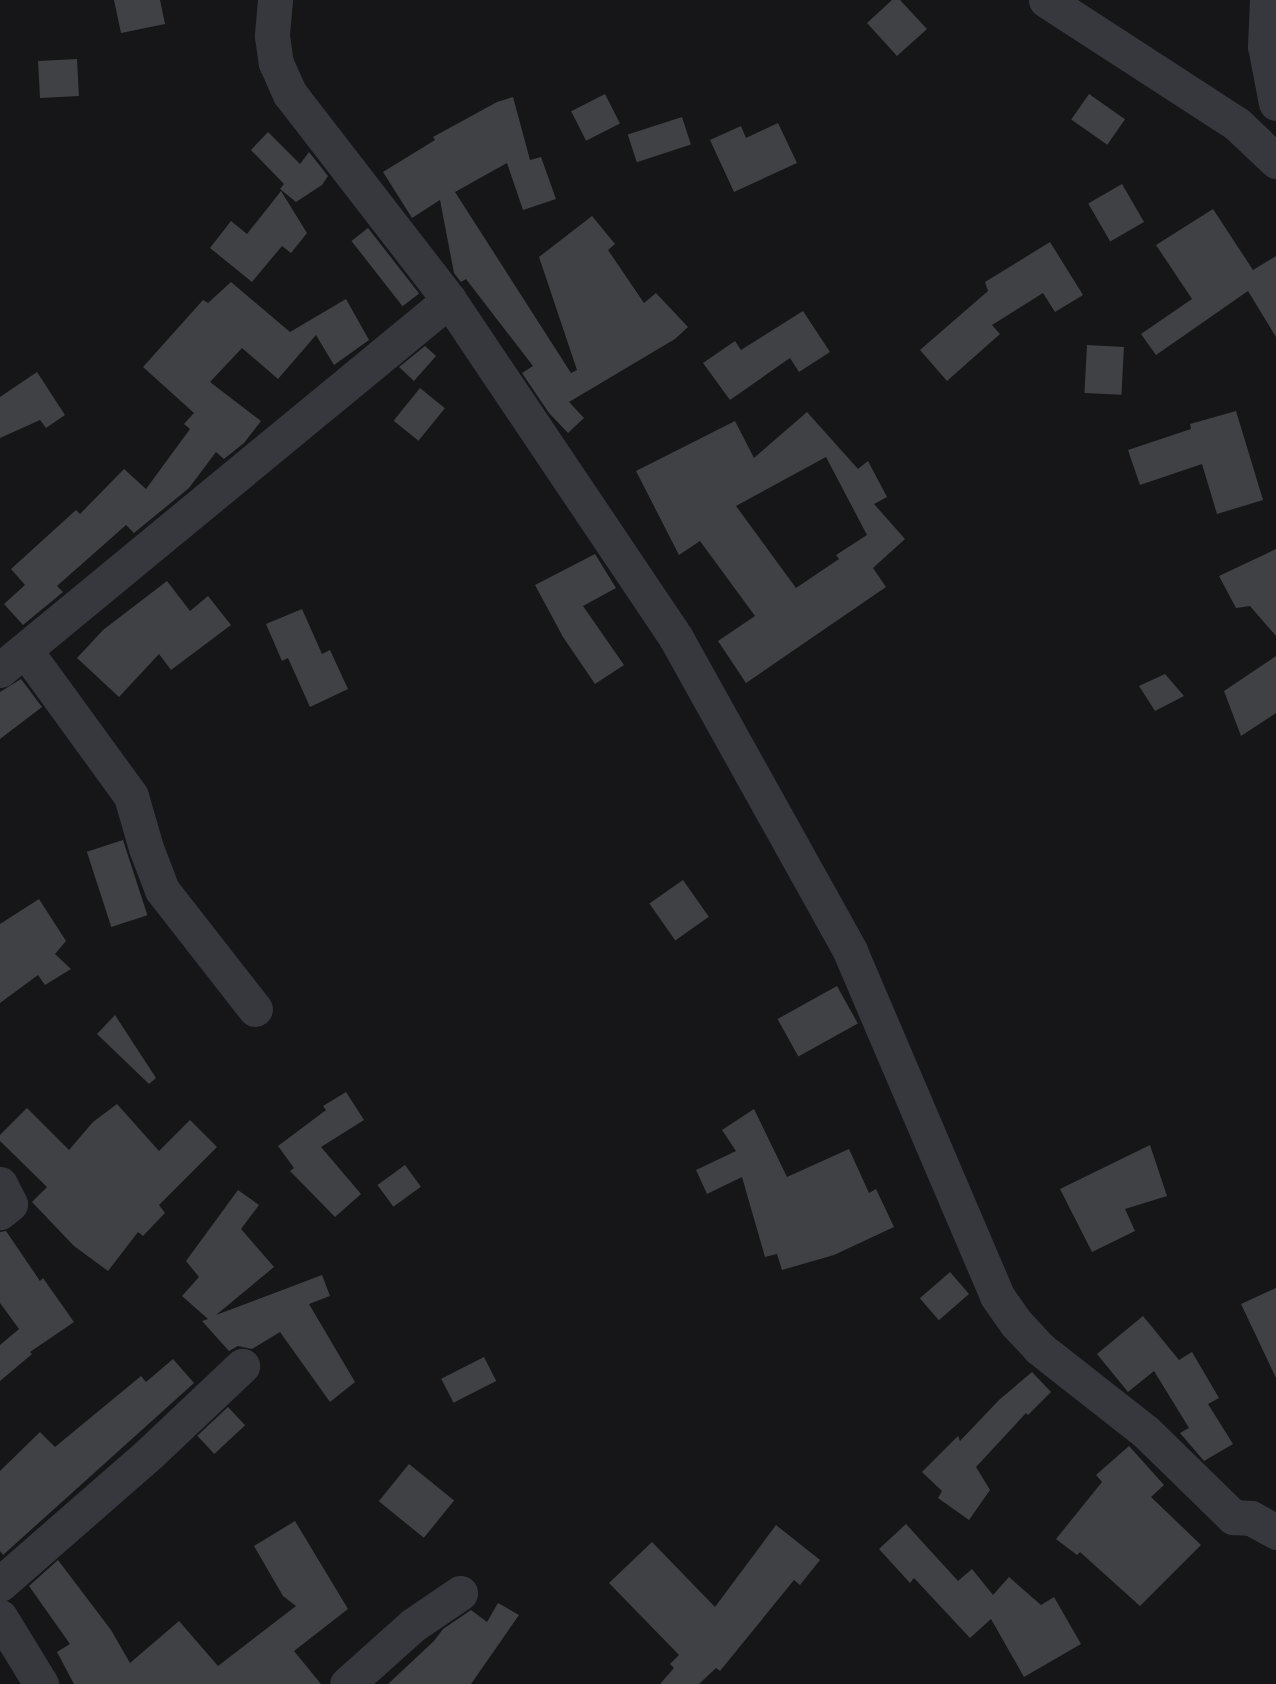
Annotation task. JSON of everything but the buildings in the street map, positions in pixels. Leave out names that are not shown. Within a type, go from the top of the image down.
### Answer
[{"type":"street","points":[[275,0],[272,36],[276,63],[290,94],[449,300],[676,638],[850,951],[997,1296],[1016,1323],[1039,1348],[1146,1432],[1233,1517],[1251,1518],[1276,1532]]},
{"type":"street","points":[[1046,0],[1237,124],[1276,161]]},
{"type":"street","points":[[1268,0],[1265,46],[1276,103]]},
{"type":"street","points":[[255,1009],[162,890],[131,796],[13,660],[449,300]]},
{"type":"street","points":[[0,1184],[10,1204],[0,1213]]},
{"type":"street","points":[[0,1584],[150,1453],[242,1366]]},
{"type":"street","points":[[347,1684],[413,1625],[460,1593]]},
{"type":"street","points":[[0,1617],[41,1684]]}]
